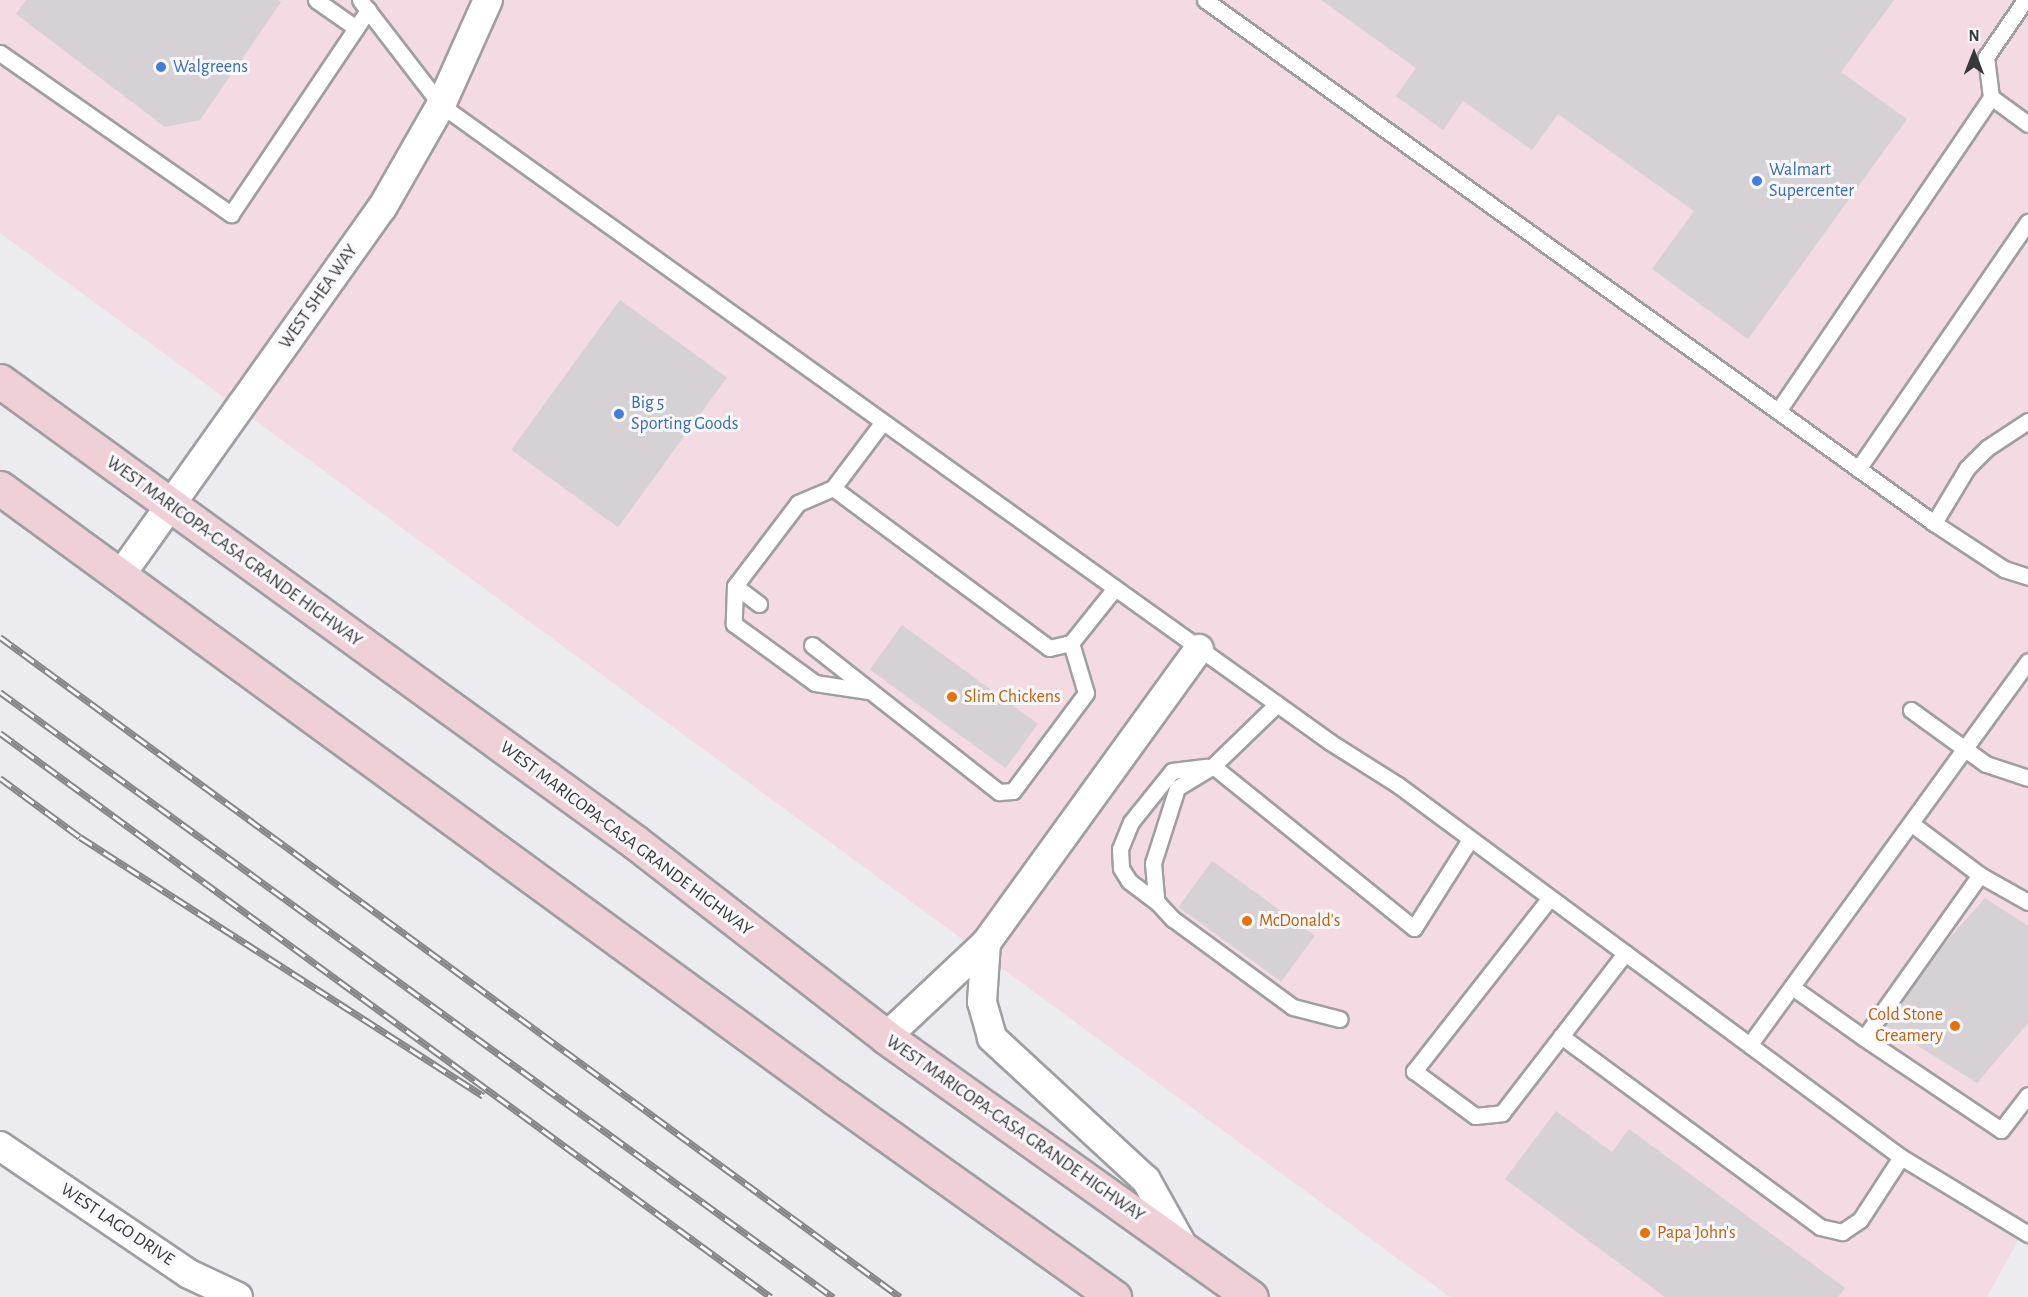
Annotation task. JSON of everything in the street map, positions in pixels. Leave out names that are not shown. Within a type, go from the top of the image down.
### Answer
[{"type":"main road","name":"WEST MARICOPA-CASA GRANDE HIGHWAY","points":[[0,381],[170,507],[635,842],[886,1037],[1251,1297]]},
{"type":"main road","points":[[0,488],[835,1098],[1114,1297]]},
{"type":"street","name":"WEST SHEA WAY","points":[[120,576],[382,208],[441,105],[488,0]]},
{"type":"street","points":[[886,1037],[986,943],[1199,649]]},
{"type":"street","points":[[986,943],[982,1002],[992,1038],[1146,1180],[1185,1250]]},
{"type":"street","name":"WEST LAGO DRIVE","points":[[0,1146],[189,1274],[238,1297]]},
{"type":"lane","points":[[316,0],[356,28]]},
{"type":"lane","points":[[1205,0],[1934,523],[2004,568],[2028,577]]},
{"type":"lane","points":[[1778,411],[1990,97],[1986,57],[2025,0]]},
{"type":"lane","points":[[0,53],[231,214],[356,28],[364,5]]},
{"type":"lane","points":[[364,5],[441,105],[1199,649],[1398,785],[1469,841],[1750,1044],[1901,1157],[2028,1234]]},
{"type":"lane","points":[[1990,97],[2028,124]]},
{"type":"lane","points":[[1858,469],[2028,222]]},
{"type":"lane","points":[[1934,523],[1967,468],[1987,448],[2028,421]]},
{"type":"lane","points":[[868,691],[815,683],[734,624],[735,586],[798,503],[833,488],[882,423]]},
{"type":"lane","points":[[833,488],[1049,648],[1071,643],[1115,588]]},
{"type":"lane","points":[[735,586],[759,604]]},
{"type":"lane","points":[[813,645],[868,691],[999,792],[1012,791],[1086,693],[1071,643]]},
{"type":"lane","points":[[1750,1044],[1912,824],[2028,661]]},
{"type":"lane","points":[[1158,903],[1152,888],[1153,863],[1177,788],[1213,766],[1277,704]]},
{"type":"lane","points":[[1911,710],[1986,764],[2028,778]]},
{"type":"lane","points":[[1339,1019],[1293,1007],[1173,919],[1158,903],[1129,881],[1121,868],[1120,849],[1131,822],[1172,771],[1213,766],[1414,928],[1469,841]]},
{"type":"lane","points":[[1912,824],[1980,875],[2028,902]]},
{"type":"lane","points":[[1864,1038],[1980,875]]},
{"type":"lane","points":[[1549,899],[1414,1071],[1475,1116],[1502,1113],[1625,953]]},
{"type":"lane","points":[[1792,987],[2001,1130],[2028,1095]]},
{"type":"lane","points":[[1562,1036],[1820,1227],[1842,1232],[1860,1220],[1901,1157]]},
{"type":"shaded area","points":[[0,0],[2028,0],[2028,1222],[1987,1297],[1450,1297],[0,233]]},
{"type":"building","name":"Walgreens","points":[[26,0],[278,0],[281,2],[200,120],[165,127],[16,14]]},
{"type":"building","name":"Walmart Supercenter","points":[[1321,0],[1894,0],[1841,72],[1907,119],[1748,339],[1652,269],[1694,211],[1558,114],[1532,150],[1463,101],[1443,130],[1396,96],[1416,68]]},
{"type":"building","name":"Big 5 Sporting Goods","points":[[620,300],[727,378],[618,527],[511,450]]},
{"type":"building","points":[[902,625],[1038,724],[1006,768],[870,669]]},
{"type":"building","name":"McDonald's","points":[[1212,861],[1315,936],[1281,982],[1178,907]]},
{"type":"building","points":[[1985,898],[2028,926],[2028,1023],[1977,1083],[1877,1020]]},
{"type":"building","points":[[1556,1111],[1612,1152],[1629,1129],[1845,1288],[1838,1297],[1665,1297],[1505,1179]]},
{"type":"railway","points":[[0,637],[900,1297]]},
{"type":"railway","points":[[0,692],[833,1297]]},
{"type":"railway","points":[[0,733],[771,1297]]},
{"type":"railway","points":[[0,778],[80,837],[483,1096]]},
{"type":"place","name":"Walgreens","points":[[161,67]]},
{"type":"place","name":"Walmart Supercenter","points":[[1757,181]]},
{"type":"place","name":"Big 5 Sporting Goods","points":[[619,414]]},
{"type":"place","name":"Slim Chickens","points":[[952,697]]},
{"type":"place","name":"McDonald's","points":[[1247,921]]},
{"type":"place","name":"Cold Stone Creamery","points":[[1955,1026]]},
{"type":"place","name":"Papa John's","points":[[1645,1233]]}]
